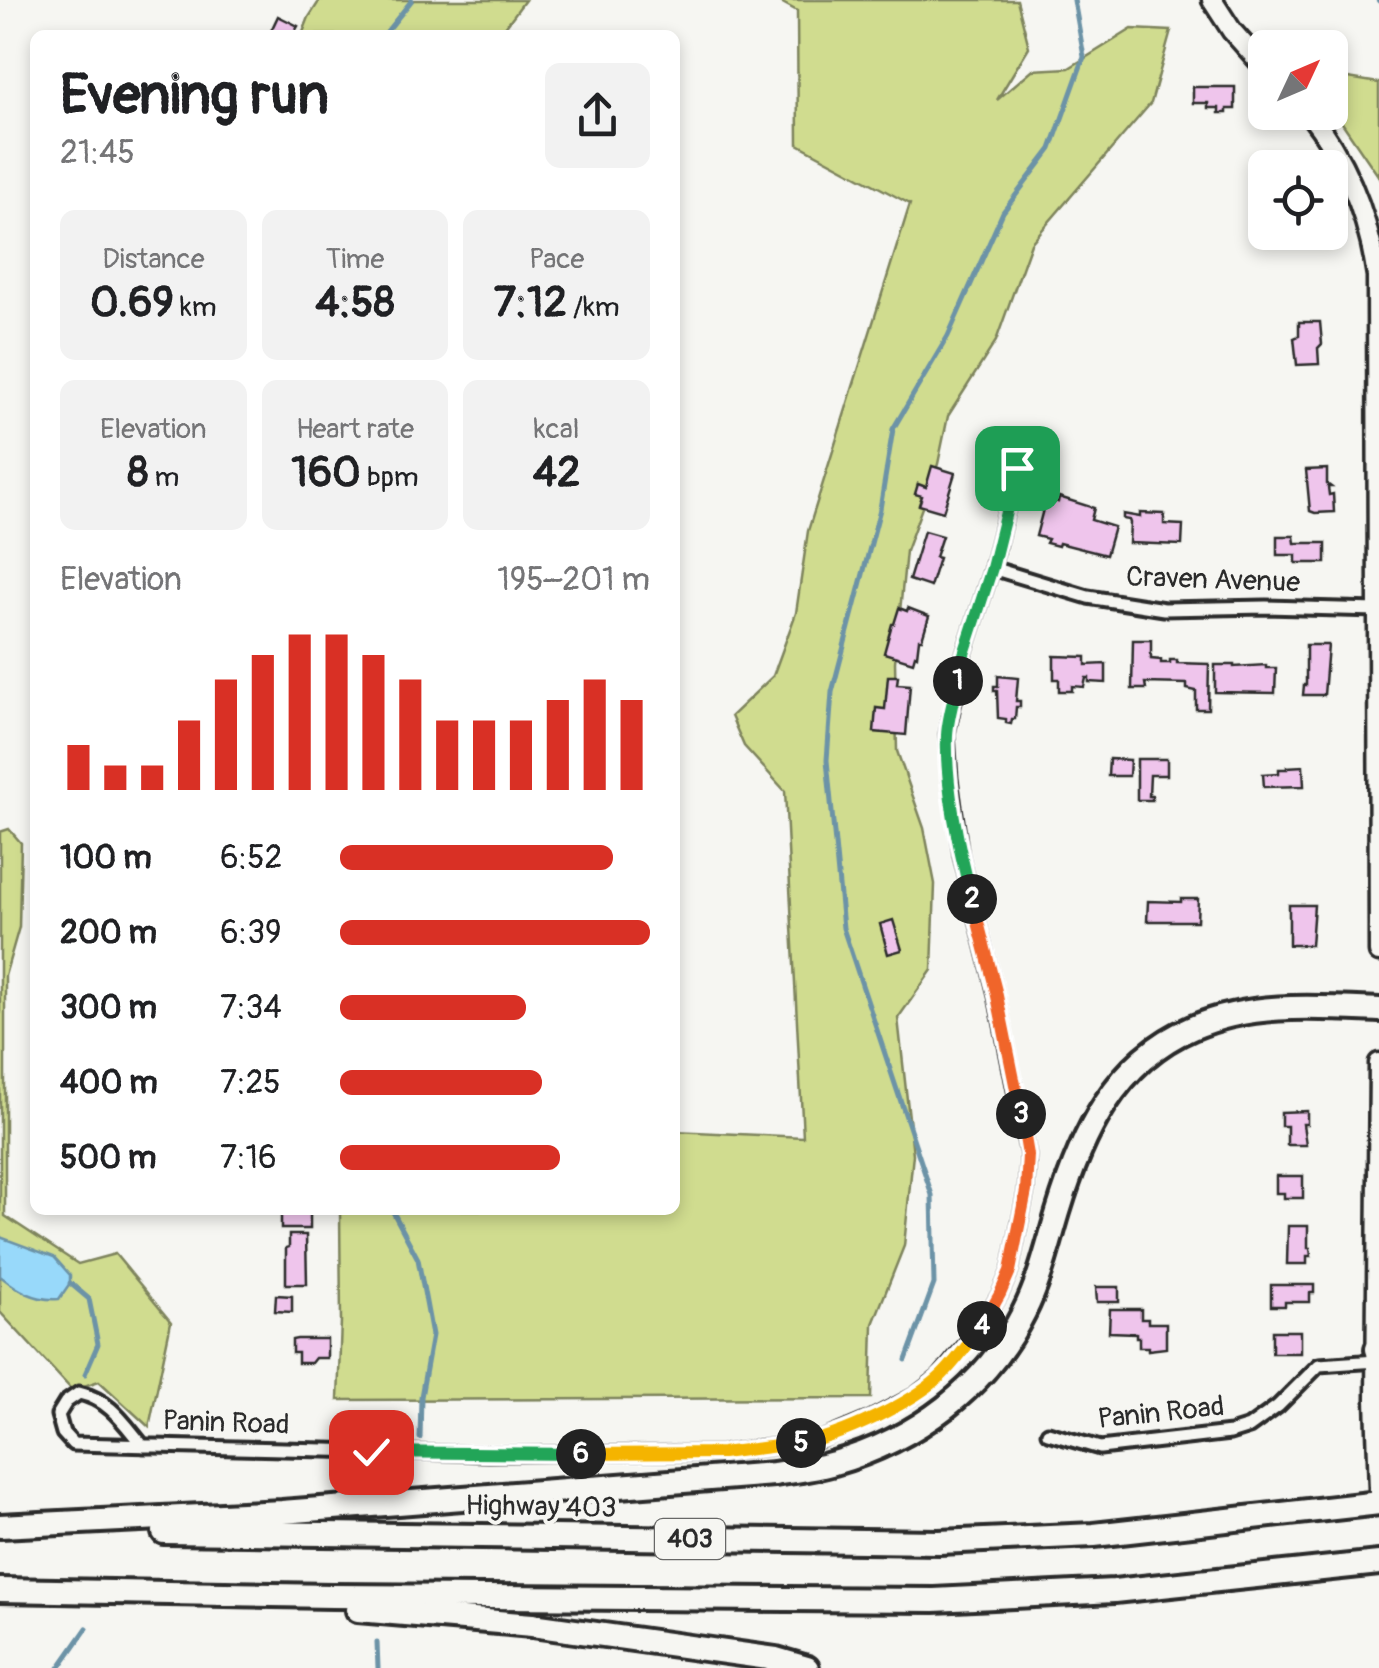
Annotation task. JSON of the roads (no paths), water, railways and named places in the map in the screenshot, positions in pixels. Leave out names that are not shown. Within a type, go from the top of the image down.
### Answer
[{"type":"highway","points":[[0,1528],[282,1512],[774,1474],[829,1465],[878,1448],[904,1436],[945,1408],[967,1390],[1004,1346],[1026,1310],[1087,1134],[1115,1088],[1147,1054],[1192,1028],[1264,1009],[1379,1010]]},
{"type":"highway","name":"Highway 403","points":[[0,1528],[939,1542],[1094,1535],[1379,1504]]},
{"type":"highway","name":"403","points":[[0,1590],[934,1600],[1114,1590],[1379,1564]]},
{"type":"highway","points":[[160,1593],[532,1625],[776,1659],[807,1668]]},
{"type":"main road","points":[[1212,0],[1248,48]]},
{"type":"main road","points":[[1322,130],[1347,171],[1362,209],[1378,276],[1379,952]]},
{"type":"main road","points":[[1379,1063],[1379,1490]]},
{"type":"street","name":"Panin Road","points":[[143,1446],[115,1412],[96,1397],[79,1393],[66,1402],[58,1415],[62,1433],[73,1444],[143,1446],[488,1454],[722,1453],[817,1441],[900,1403],[939,1377],[982,1325],[1000,1294],[1010,1271],[1026,1191],[1028,1155],[996,991],[961,856],[947,734],[964,654],[992,568],[1017,468]]},
{"type":"street","name":"Craven Avenue","points":[[992,568],[1088,597],[1164,609],[1376,610]]},
{"type":"street","name":"Panin Road","points":[[1048,1433],[1100,1448],[1230,1433],[1250,1427],[1278,1406],[1319,1364],[1378,1353]]},
{"type":"water","points":[[0,1237],[54,1257],[70,1275],[70,1283],[59,1299],[27,1294],[0,1276]]},
{"type":"waterway","points":[[388,30],[412,0]]},
{"type":"waterway","points":[[906,1360],[934,1284],[932,1195],[843,928],[827,760],[832,692],[880,509],[893,429],[948,336],[1003,212],[1051,149],[1084,57],[1074,0]]},
{"type":"waterway","points":[[395,1215],[418,1259],[432,1335],[421,1397],[420,1438]]},
{"type":"waterway","points":[[70,1283],[89,1299],[98,1344],[85,1374]]},
{"type":"waterway","points":[[59,1668],[87,1628]]},
{"type":"waterway","points":[[377,1642],[378,1668]]}]
